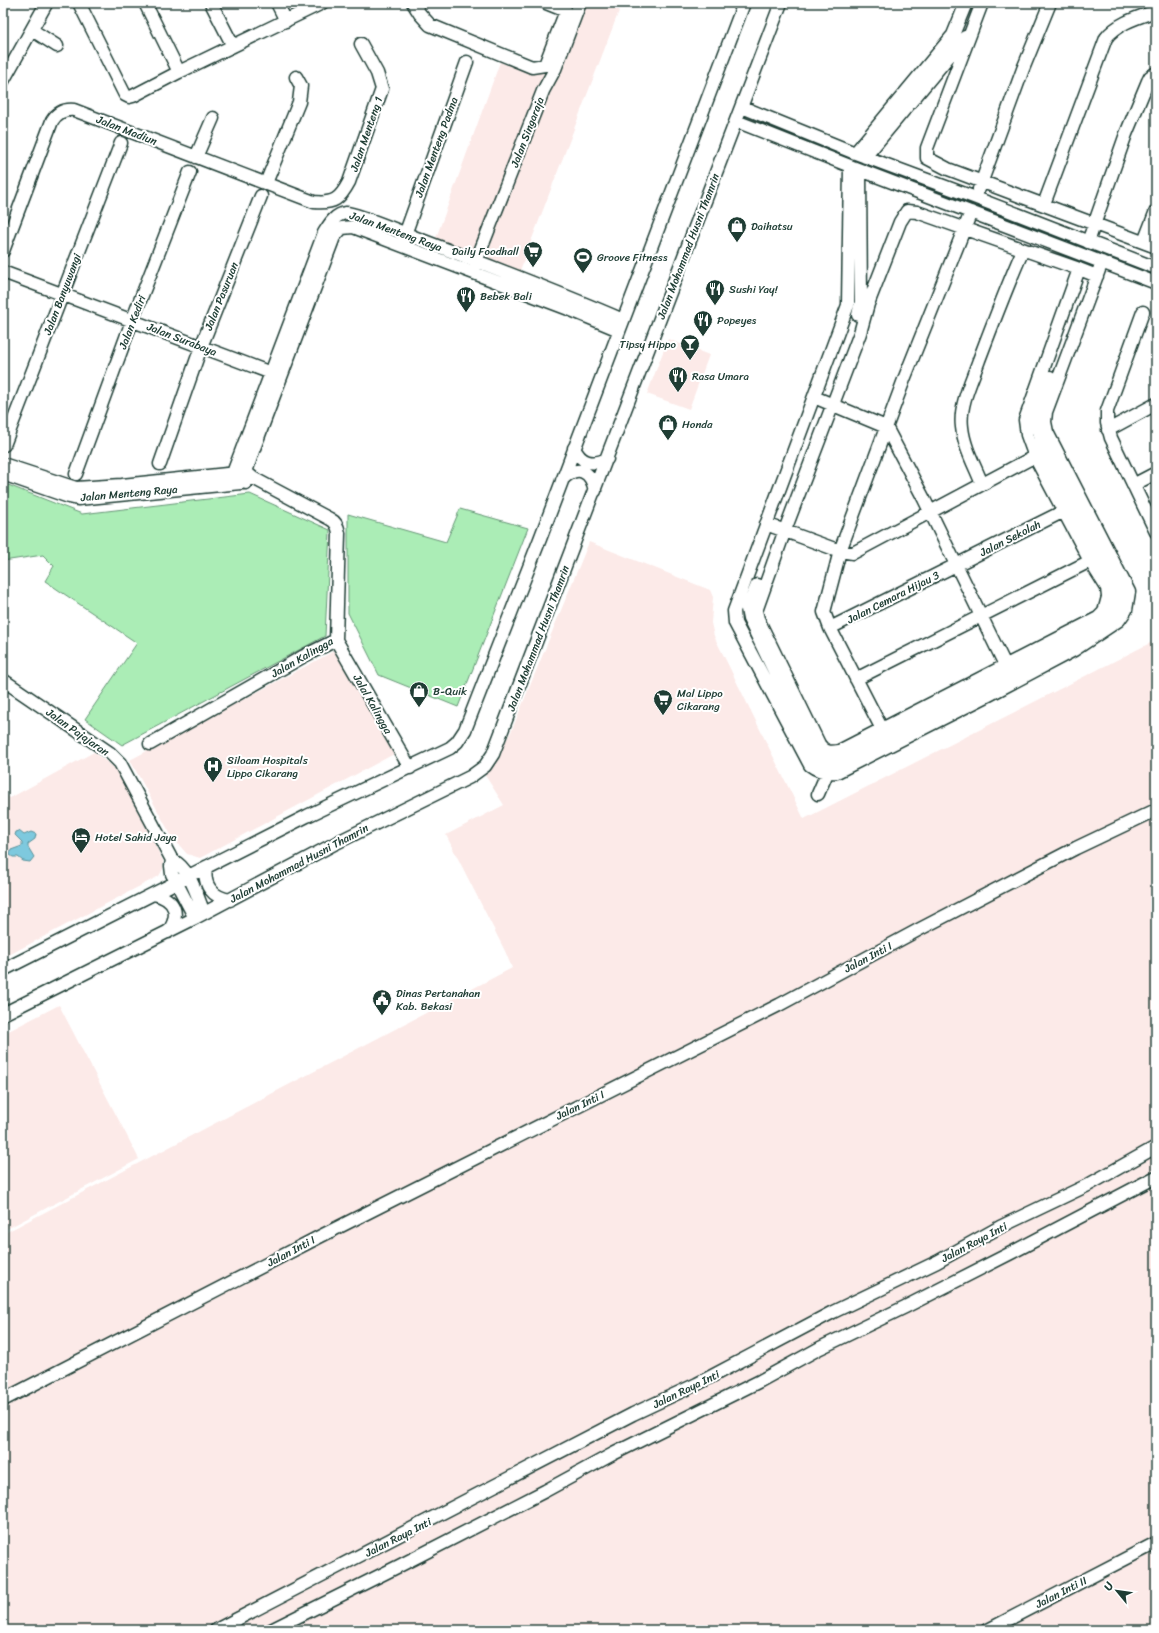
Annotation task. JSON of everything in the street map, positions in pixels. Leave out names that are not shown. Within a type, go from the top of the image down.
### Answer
[{"type":"street","points":[[79,3],[125,95],[129,97],[322,3]]},
{"type":"street","points":[[145,3],[179,72]]},
{"type":"street","points":[[211,3],[232,46]]},
{"type":"street","points":[[278,3],[286,21]]},
{"type":"street","points":[[413,3],[422,9],[430,25],[532,67],[545,65],[568,7],[546,3]]},
{"type":"street","name":"Jalan Singaraja","points":[[472,273],[543,92],[555,69],[580,3]]},
{"type":"street","points":[[3,970],[307,816],[450,748],[465,730],[744,3]]},
{"type":"street","name":"Jalan Mohammad Husni Thamrin","points":[[3,1014],[200,916],[336,843],[470,776],[485,766],[493,754],[781,3]]},
{"type":"street","points":[[860,155],[953,35],[966,3]]},
{"type":"street","points":[[982,3],[927,148],[927,158],[930,161],[1156,247]]},
{"type":"street","points":[[976,198],[1023,69],[1050,3]]},
{"type":"street","points":[[3,81],[46,4]]},
{"type":"street","points":[[1044,204],[1106,38],[1111,31],[1117,27],[1156,10]]},
{"type":"street","points":[[32,30],[57,46]]},
{"type":"street","points":[[860,155],[971,30]]},
{"type":"street","name":"Jalan Menteng 1","points":[[336,200],[342,196],[349,182],[382,89],[377,73],[361,44]]},
{"type":"street","name":"Jalan Menteng Padma","points":[[401,245],[467,62]]},
{"type":"street","points":[[1088,242],[1126,134],[1148,81],[1150,77],[1156,73]]},
{"type":"street","points":[[266,183],[299,102],[301,86],[296,77]]},
{"type":"street","points":[[742,107],[815,138],[995,205],[1088,242],[1155,276]]},
{"type":"street","name":"Jalan Madiun","points":[[3,250],[52,122],[56,116],[64,110],[74,110],[314,202],[322,203],[336,200]]},
{"type":"street","points":[[196,157],[213,118]]},
{"type":"street","points":[[736,121],[1098,261],[1155,276]]},
{"type":"street","points":[[810,150],[815,138]]},
{"type":"street","name":"Jalan Banyuwangi","points":[[4,445],[121,143]]},
{"type":"street","points":[[855,168],[864,308]]},
{"type":"street","points":[[855,168],[848,305],[734,611],[735,624],[810,765],[816,770],[829,763],[842,759],[884,733],[1007,669],[1098,618],[1104,612],[1108,597],[1107,588],[1095,559],[1091,530]]},
{"type":"street","name":"Jalan Kediri","points":[[76,474],[132,321],[190,172]]},
{"type":"street","name":"Jalan Pasuruan","points":[[160,464],[201,347],[261,196]]},
{"type":"street","points":[[989,220],[995,205]]},
{"type":"street","points":[[1089,273],[917,212],[908,211],[905,213],[900,222],[864,308],[830,403],[781,529],[747,609],[749,619],[816,758],[829,763],[838,772],[957,705],[1007,669],[1072,646],[1112,615],[1118,600],[1118,586],[1095,559],[1064,511],[1045,452],[1036,417],[1041,389],[1089,273],[1098,261]]},
{"type":"street","points":[[1144,242],[1156,211]]},
{"type":"street","points":[[884,733],[830,628],[824,612],[840,551],[886,427],[971,212]]},
{"type":"street","name":"Jalan Menteng Raya","points":[[3,464],[76,488],[250,478],[276,375],[324,233],[334,218],[345,213],[405,233],[477,261],[621,325]]},
{"type":"street","name":"Jalan Menteng Raya","points":[[234,478],[334,237],[342,228],[353,227],[571,310],[621,325]]},
{"type":"street","points":[[982,484],[965,440],[961,415],[988,338],[1023,250]]},
{"type":"street","name":"Jalan Surabaya","points":[[3,272],[276,375]]},
{"type":"street","points":[[884,733],[957,705],[989,695],[1119,620],[1126,610],[1129,592],[1045,452],[1047,432],[1045,422],[1046,414],[1089,273]]},
{"type":"street","points":[[1143,312],[1107,411],[1108,430],[1116,451],[1156,532]]},
{"type":"street","points":[[1041,389],[1071,335]]},
{"type":"street","points":[[814,397],[886,427],[982,615],[1007,669]]},
{"type":"street","points":[[1108,430],[1156,404]]},
{"type":"street","points":[[574,448],[577,455],[583,461],[595,463],[607,459]]},
{"type":"street","points":[[766,524],[840,551],[853,553],[1045,452]]},
{"type":"street","points":[[562,480],[568,473],[578,470],[587,474],[593,481],[595,491]]},
{"type":"street","name":"Jalan Menteng Raya","points":[[3,474],[78,499],[234,478]]},
{"type":"street","points":[[1133,485],[1156,474]]},
{"type":"street","name":"Jalan Kalingga","points":[[150,744],[297,660],[336,640],[338,527],[335,522],[330,519],[250,478]]},
{"type":"street","name":"Jalan Sekolah","points":[[956,565],[1064,511]]},
{"type":"street","points":[[856,680],[1095,559]]},
{"type":"street","name":"Jalan Cemara Hijau 3","points":[[830,628],[956,565]]},
{"type":"street","name":"Jalal Kalingga","points":[[336,640],[410,768]]},
{"type":"street","name":"Jalan Pajajaran","points":[[3,680],[110,753],[120,763],[172,860],[171,866],[176,882],[200,916]]},
{"type":"street","points":[[818,794],[829,763]]},
{"type":"street","name":"Jalan Inti I","points":[[3,1400],[326,1233],[779,1004],[920,928],[1069,852],[1156,810]]},
{"type":"street","name":"Jalan Pajajaran","points":[[172,860],[178,862],[188,876],[200,916]]},
{"type":"street","points":[[206,867],[206,883],[210,890],[222,899],[230,900]]},
{"type":"street","points":[[154,894],[169,900],[174,908],[174,921],[168,932]]},
{"type":"street","name":"Jalan Raya Inti","points":[[216,1630],[633,1414],[703,1381],[799,1330],[937,1262],[1000,1227],[1088,1184],[1156,1148]]},
{"type":"street","points":[[271,1630],[399,1566],[613,1454],[754,1384],[820,1348],[1009,1254],[1156,1177]]},
{"type":"street","name":"Jalan Inti II","points":[[988,1630],[1156,1543]]},
{"type":"shaded area","points":[[561,3],[622,3],[519,273],[436,238],[500,62],[533,74]]},
{"type":"shaded area","points":[[668,339],[709,355],[689,409],[647,394]]},
{"type":"shaded area","points":[[589,542],[710,590],[713,597],[711,623],[714,636],[804,819],[1156,640],[1156,1630],[7,1630],[3,1621],[3,1234],[512,968],[505,951],[446,835],[504,805],[483,772],[493,763],[511,732]]},
{"type":"shaded area","points":[[338,649],[394,754],[200,858],[187,854],[172,837],[130,760]]},
{"type":"shaded area","name":"Hotel Sahid Jaya","points":[[94,752],[117,770],[163,861],[163,869],[159,876],[3,958],[3,793],[10,798]]},
{"type":"shaded area","points":[[59,1005],[139,1159],[3,1231],[3,1034]]},
{"type":"green space","points":[[3,483],[82,514],[250,494],[330,530],[325,636],[122,745],[85,719],[137,643],[45,581],[54,566],[43,555],[3,561]]},
{"type":"green space","points":[[460,509],[528,528],[458,707],[379,675],[348,613],[348,514],[446,542]]},
{"type":"water","points":[[19,831],[24,835],[31,832],[36,834],[35,839],[28,844],[28,847],[34,857],[30,862],[23,861],[18,857],[13,857],[10,855],[11,850],[22,846],[22,842],[15,835],[16,832]]},
{"type":"place","name":"Daihatsu","points":[[737,243]]},
{"type":"place","name":"Daily Foodhall","points":[[533,268]]},
{"type":"place","name":"Groove Fitness","points":[[583,274]]},
{"type":"place","name":"Sushi Yay!","points":[[715,306]]},
{"type":"place","name":"Bebek Bali","points":[[466,313]]},
{"type":"place","name":"Popeyes","points":[[703,337]]},
{"type":"place","name":"Tipsy Hippo","points":[[690,361]]},
{"type":"place","name":"Rasa Umara","points":[[678,393]]},
{"type":"place","name":"Honda","points":[[668,441]]},
{"type":"place","name":"B-Quik","points":[[419,708]]},
{"type":"place","name":"Mal Lippo Cikarang","points":[[663,716]]},
{"type":"place","name":"Siloam Hospitals Lippo Cikarang","points":[[213,783]]},
{"type":"place","name":"Hotel Sahid Jaya","points":[[81,854]]},
{"type":"place","name":"Dinas Pertanahan Kab. Bekasi","points":[[382,1016]]}]
